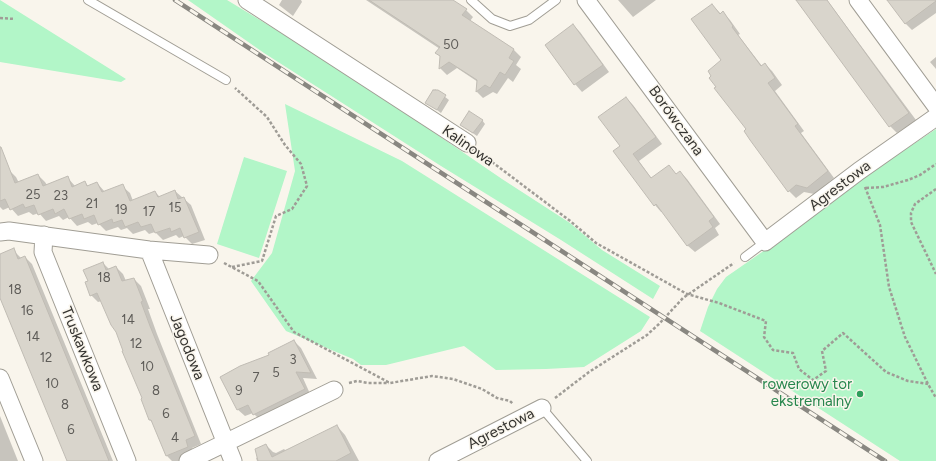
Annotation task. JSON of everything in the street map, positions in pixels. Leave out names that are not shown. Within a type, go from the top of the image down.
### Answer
[{"type":"street","name":"Kalinowa","points":[[247,0],[467,143]]},
{"type":"street","name":"Borówczana","points":[[586,0],[765,242]]},
{"type":"street","points":[[858,0],[936,106]]},
{"type":"street","name":"Agrestowa","points":[[765,242],[859,171],[936,117]]},
{"type":"street","points":[[0,232],[9,231],[149,250],[209,255]]},
{"type":"street","name":"Truskawkowa","points":[[44,235],[43,252],[127,461]]},
{"type":"street","name":"Jagodowa","points":[[149,250],[233,461]]},
{"type":"street","points":[[0,378],[34,461]]},
{"type":"street","points":[[188,461],[334,390]]},
{"type":"street","name":"Agrestowa","points":[[438,461],[542,408]]},
{"type":"lane","points":[[88,0],[226,80]]},
{"type":"lane","points":[[471,0],[492,19],[510,26],[529,20],[556,0]]},
{"type":"lane","name":"Agrestowa","points":[[745,257],[765,242]]},
{"type":"lane","points":[[542,408],[587,461]]},
{"type":"path","points":[[0,18],[14,19]]},
{"type":"path","points":[[226,80],[267,116],[286,145],[301,164],[307,186],[292,209],[276,216],[262,262],[232,267]]},
{"type":"path","name":"Kalinowa","points":[[467,143],[569,220],[596,243],[687,294],[719,303],[766,321],[764,337],[773,350],[793,353],[798,369],[813,380],[826,370],[822,351],[843,333],[886,372],[908,380],[928,384]]},
{"type":"path","points":[[866,188],[882,187],[908,180],[920,175],[936,164]]},
{"type":"path","points":[[859,171],[880,225],[889,287],[905,337],[936,398]]},
{"type":"path","points":[[936,189],[915,204],[911,213],[911,222],[936,274]]},
{"type":"path","points":[[209,255],[258,281],[294,332],[390,383]]},
{"type":"path","points":[[542,408],[588,372],[647,335],[687,294],[745,257]]},
{"type":"path","points":[[334,390],[342,384],[357,381],[368,383],[390,383],[432,376],[453,379],[482,389],[496,398],[510,401],[522,418]]},
{"type":"green space","points":[[0,0],[126,79],[121,82],[0,62]]},
{"type":"green space","points":[[188,0],[227,0],[344,71],[502,179],[570,223],[602,250],[660,286],[653,299],[264,53]]},
{"type":"green space","points":[[285,104],[402,161],[650,317],[641,331],[584,367],[546,369],[496,370],[464,346],[386,365],[361,365],[353,359],[286,331],[251,281],[272,253],[295,171]]},
{"type":"green space","points":[[936,129],[936,461],[900,461],[700,331],[708,307],[717,289],[726,277],[778,241],[855,183]]},
{"type":"green space","points":[[244,157],[287,171],[259,258],[217,244]]},
{"type":"building","points":[[369,0],[453,0],[467,9],[462,15],[514,49],[509,58],[514,61],[505,75],[500,72],[490,88],[485,85],[476,92],[477,80],[449,62],[439,69],[440,56],[435,53],[440,47]]},
{"type":"building","points":[[796,0],[827,0],[909,113],[889,127]]},
{"type":"building","points":[[887,0],[936,0],[936,1],[905,24]]},
{"type":"building","points":[[712,4],[720,14],[723,11],[733,26],[732,27],[761,66],[765,63],[775,78],[768,83],[798,124],[795,126],[828,171],[807,188],[796,185],[788,192],[744,131],[746,129],[714,88],[716,87],[709,78],[711,76],[708,71],[721,60],[691,19]]},
{"type":"building","points":[[573,24],[603,65],[574,85],[545,45]]},
{"type":"building","points":[[433,90],[438,90],[446,95],[437,110],[425,103]]},
{"type":"building","points":[[626,97],[656,137],[633,154],[651,178],[669,165],[676,174],[680,171],[714,217],[709,221],[713,227],[687,246],[656,204],[654,206],[613,151],[620,146],[598,117]]},
{"type":"building","points":[[469,111],[483,120],[473,133],[460,125]]},
{"type":"building","points":[[0,147],[15,183],[38,174],[43,186],[68,176],[72,187],[85,181],[87,186],[97,182],[102,192],[123,184],[130,201],[155,191],[158,197],[175,190],[178,199],[184,197],[199,232],[184,238],[180,228],[171,232],[170,228],[155,233],[151,224],[141,227],[138,222],[125,227],[122,220],[113,223],[112,219],[98,225],[94,215],[84,219],[82,214],[69,219],[64,209],[55,214],[53,209],[38,215],[34,205],[25,208],[23,204],[10,210],[5,199],[0,201]]},
{"type":"building","points":[[14,248],[18,259],[25,256],[109,461],[67,461],[0,298],[0,254]]},
{"type":"building","points":[[103,262],[106,270],[116,266],[122,281],[134,278],[143,301],[141,302],[150,326],[195,436],[186,440],[188,447],[166,456],[151,420],[149,420],[116,332],[111,325],[97,293],[90,296],[85,282],[88,281],[83,270]]},
{"type":"building","points":[[294,340],[311,373],[296,372],[305,389],[253,415],[248,405],[237,410],[220,377],[240,366],[269,355],[268,353]]},
{"type":"building","points":[[337,425],[351,453],[336,461],[258,461],[255,449],[266,444],[272,457]]},
{"type":"railway","points":[[175,0],[885,461]]},
{"type":"place","name":"rowerowy tor ekstremalny","points":[[860,394]]}]
